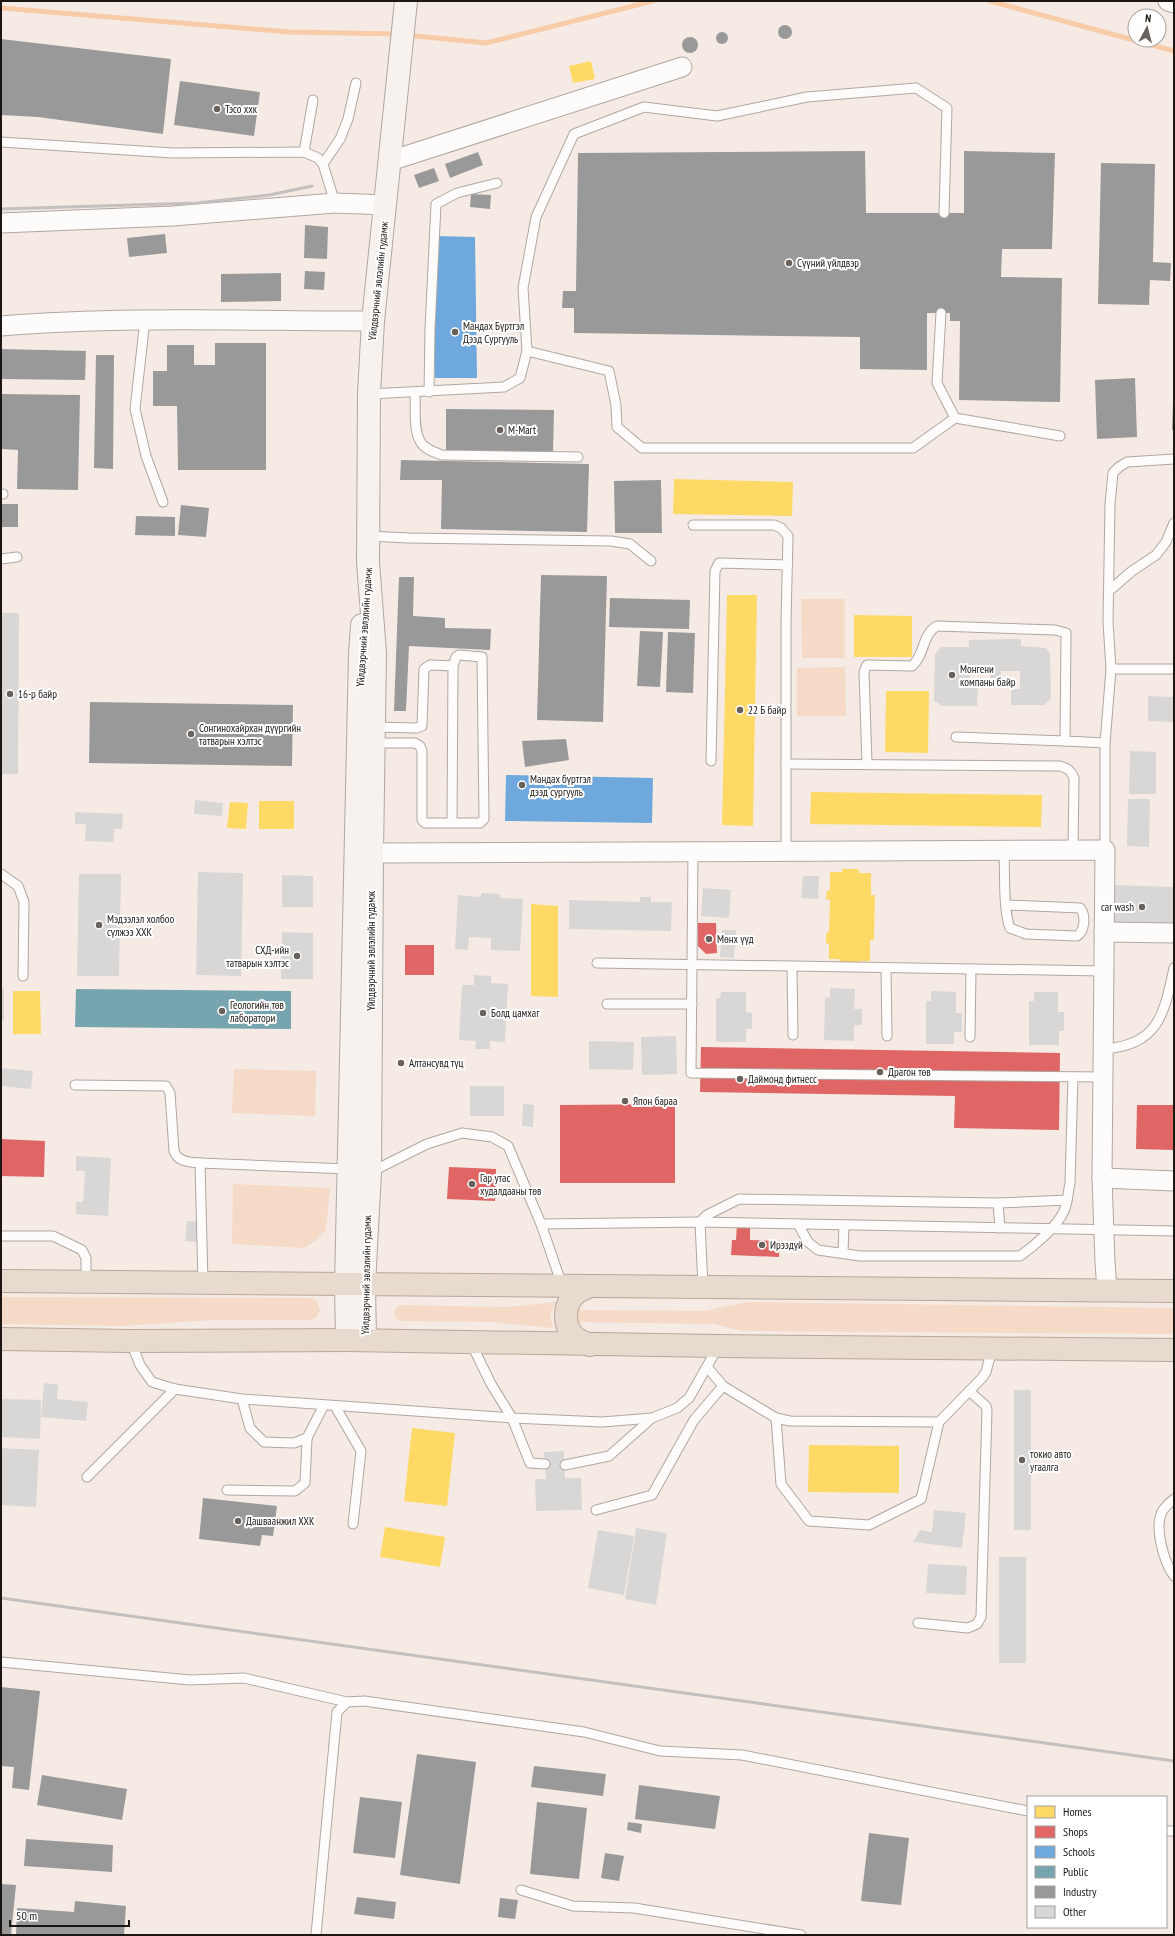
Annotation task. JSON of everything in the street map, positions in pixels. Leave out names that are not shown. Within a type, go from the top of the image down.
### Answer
[{"type":"highway","points":[[1,1281],[203,1284],[1174,1291]]},
{"type":"highway","points":[[588,1287],[575,1294],[567,1304],[565,1318],[569,1330],[578,1340],[590,1345]]},
{"type":"highway","points":[[1,1339],[130,1341],[356,1340],[590,1345],[1174,1350]]},
{"type":"main road","name":"Үйлдвэрчний эвлэлийн гудамж","points":[[355,1285],[370,1172],[375,653],[368,562],[369,394],[373,321],[406,7]]},
{"type":"main road","name":"Үйлдвэрчний эвлэлийн гудамж","points":[[356,1340],[355,1285],[348,1169],[360,653],[368,562]]},
{"type":"street","points":[[1168,1],[1174,3]]},
{"type":"street","points":[[390,161],[682,67]]},
{"type":"street","points":[[1,223],[173,216],[335,203],[386,205]]},
{"type":"street","points":[[1,326],[49,322],[145,320],[373,321]]},
{"type":"street","points":[[372,853],[1104,850],[1102,1178],[1107,1290]]},
{"type":"street","points":[[1104,932],[1174,933]]},
{"type":"street","points":[[1102,1178],[1174,1181]]},
{"type":"lane","points":[[323,164],[340,139],[348,119],[356,83]]},
{"type":"lane","points":[[369,394],[415,393],[504,386],[520,378],[527,351],[523,288],[536,217],[574,134],[644,107],[717,116],[807,97],[916,88],[947,108],[944,213]]},
{"type":"lane","points":[[304,152],[313,100]]},
{"type":"lane","points":[[1,142],[173,153],[304,152],[318,158],[323,164],[335,203]]},
{"type":"lane","points":[[429,392],[430,328],[436,204],[457,192],[497,183]]},
{"type":"lane","points":[[941,313],[938,383],[955,418]]},
{"type":"lane","points":[[145,320],[135,409],[146,456],[163,502]]},
{"type":"lane","points":[[527,351],[608,371],[616,405],[617,427],[642,448],[913,448],[955,418],[1060,436]]},
{"type":"lane","points":[[415,393],[417,431],[420,441],[425,447],[442,455],[578,457]]},
{"type":"lane","points":[[1104,850],[1105,743],[1111,669],[1109,591],[1110,504],[1114,473],[1119,467],[1127,462],[1174,459]]},
{"type":"lane","points":[[1109,591],[1132,571],[1156,556],[1166,542],[1174,523]]},
{"type":"lane","points":[[693,525],[774,525],[781,528],[788,536],[786,622],[786,852]]},
{"type":"lane","points":[[368,536],[611,541],[630,544],[651,561]]},
{"type":"lane","points":[[1,558],[17,557]]},
{"type":"lane","points":[[711,761],[715,571],[719,563],[788,565]]},
{"type":"lane","points":[[867,764],[864,668],[867,665],[912,666],[919,656],[929,633],[937,626],[1055,630],[1066,633],[1065,741]]},
{"type":"lane","points":[[374,735],[415,743],[420,746],[422,751],[422,820],[425,822],[452,823],[480,823],[484,819],[482,657],[459,655],[456,657],[453,666],[452,823]]},
{"type":"lane","points":[[374,735],[418,728],[422,726],[424,669],[430,665],[453,666]]},
{"type":"lane","points":[[1111,669],[1174,669]]},
{"type":"lane","points":[[956,737],[1105,743]]},
{"type":"lane","points":[[786,764],[1066,767],[1071,771],[1074,778],[1073,850]]},
{"type":"lane","points":[[1004,851],[1007,906],[1008,922],[1010,928],[1017,932],[1026,934],[1077,936],[1082,930],[1083,916],[1080,908],[1007,906]]},
{"type":"lane","points":[[694,852],[691,1073],[1103,1077]]},
{"type":"lane","points":[[1,874],[18,886],[24,902],[23,976]]},
{"type":"lane","points":[[596,963],[1104,971]]},
{"type":"lane","points":[[792,967],[793,1035]]},
{"type":"lane","points":[[886,968],[887,1036]]},
{"type":"lane","points":[[1103,1050],[1122,1048],[1139,1041],[1153,1029],[1164,1010],[1174,968]]},
{"type":"lane","points":[[970,1037],[971,969]]},
{"type":"lane","points":[[607,1004],[692,1004]]},
{"type":"lane","points":[[798,1224],[808,1242],[818,1250],[860,1256],[1020,1256],[1033,1246],[1050,1229],[1064,1212],[1070,1183],[1073,1077]]},
{"type":"lane","points":[[75,1084],[166,1086],[170,1093],[174,1151],[176,1156],[181,1160],[200,1163],[348,1169]]},
{"type":"lane","points":[[370,1172],[427,1144],[462,1133],[492,1137],[508,1146],[541,1224],[562,1286]]},
{"type":"lane","points":[[200,1163],[203,1284]]},
{"type":"lane","points":[[703,1287],[700,1222],[707,1215],[739,1199],[998,1203],[1067,1200]]},
{"type":"lane","points":[[998,1203],[1000,1228]]},
{"type":"lane","points":[[541,1224],[700,1222],[1174,1231]]},
{"type":"lane","points":[[843,1253],[844,1225]]},
{"type":"lane","points":[[1,1236],[53,1236],[60,1238],[82,1250],[86,1258],[86,1282]]},
{"type":"lane","points":[[130,1341],[140,1365],[152,1382],[174,1389],[242,1399],[512,1418],[602,1422],[652,1418],[677,1408],[689,1398],[718,1346]]},
{"type":"lane","points":[[471,1342],[491,1384],[512,1418],[530,1463],[545,1464]]},
{"type":"lane","points":[[776,1418],[782,1484],[809,1521],[868,1525],[921,1499],[939,1422],[986,1372],[992,1349]]},
{"type":"lane","points":[[707,1367],[723,1386],[776,1418],[790,1421],[939,1422]]},
{"type":"lane","points":[[596,1510],[652,1495],[694,1420],[723,1386]]},
{"type":"lane","points":[[87,1477],[174,1389]]},
{"type":"lane","points":[[918,1623],[968,1628],[977,1624],[981,1617],[987,1410],[986,1406],[969,1391]]},
{"type":"lane","points":[[242,1399],[250,1428],[264,1442],[294,1443],[307,1438]]},
{"type":"lane","points":[[227,1490],[295,1491],[305,1483],[307,1438],[324,1405]]},
{"type":"lane","points":[[335,1406],[361,1451],[353,1524]]},
{"type":"lane","points":[[565,1465],[609,1456],[652,1418]]},
{"type":"lane","points":[[1174,1498],[1163,1510],[1160,1516],[1163,1551],[1174,1576]]},
{"type":"lane","points":[[1,1662],[190,1680],[244,1678],[347,1702],[364,1701],[584,1732],[660,1751],[742,1754],[1027,1811]]},
{"type":"lane","points":[[316,1935],[337,1712],[347,1702]]},
{"type":"lane","points":[[521,1890],[573,1906],[634,1908],[801,1935]]},
{"type":"shaded area","points":[[801,599],[845,599],[845,658],[802,658]]},
{"type":"shaded area","points":[[845,667],[846,716],[797,716],[797,668]]},
{"type":"shaded area","points":[[234,1069],[316,1071],[315,1116],[232,1113]]},
{"type":"shaded area","points":[[233,1184],[330,1188],[326,1230],[315,1241],[304,1248],[232,1244]]},
{"type":"shaded area","points":[[1,1297],[309,1298],[317,1301],[320,1311],[316,1318],[310,1320],[212,1320],[122,1326],[1,1324]]},
{"type":"shaded area","points":[[556,1302],[550,1313],[553,1328],[491,1322],[403,1321],[396,1319],[394,1312],[398,1306],[402,1305],[507,1307]]},
{"type":"shaded area","points":[[748,1302],[1174,1308],[1174,1334],[743,1331],[714,1324],[574,1322],[574,1311],[579,1310],[703,1311]]},
{"type":"building: Homes","points":[[591,61],[595,79],[573,83],[569,66]]},
{"type":"building: Homes","points":[[674,479],[793,482],[792,516],[673,514]]},
{"type":"building: Homes","name":"22 Б байр","points":[[727,595],[757,595],[753,826],[722,825]]},
{"type":"building: Homes","points":[[854,615],[912,616],[912,657],[854,657]]},
{"type":"building: Homes","points":[[886,691],[929,691],[928,753],[885,752]]},
{"type":"building: Homes","points":[[811,792],[1042,795],[1041,827],[810,824]]},
{"type":"building: Homes","points":[[259,801],[294,801],[294,829],[259,829]]},
{"type":"building: Homes","points":[[230,802],[248,803],[246,829],[227,828]]},
{"type":"building: Homes","points":[[842,869],[859,869],[859,873],[871,873],[871,895],[875,895],[874,940],[870,940],[870,961],[859,961],[859,964],[840,964],[839,959],[829,959],[829,944],[826,943],[826,933],[829,932],[830,900],[826,899],[827,891],[830,890],[830,872],[842,872]]},
{"type":"building: Homes","points":[[531,904],[558,906],[558,997],[531,996]]},
{"type":"building: Homes","points":[[13,991],[40,991],[41,1034],[13,1034]]},
{"type":"building: Homes","points":[[412,1428],[455,1433],[447,1506],[404,1501]]},
{"type":"building: Homes","points":[[809,1445],[899,1446],[899,1493],[808,1492]]},
{"type":"building: Homes","points":[[385,1527],[445,1537],[440,1567],[380,1557]]},
{"type":"building: Shops","points":[[698,923],[716,923],[717,953],[706,954],[698,946]]},
{"type":"building: Shops","points":[[405,945],[434,945],[434,975],[405,975]]},
{"type":"building: Shops","name":"Драгон төв","points":[[701,1047],[1060,1053],[1059,1130],[954,1128],[955,1096],[700,1092]]},
{"type":"building: Shops","points":[[675,1104],[675,1183],[560,1183],[560,1105]]},
{"type":"building: Shops","points":[[1137,1105],[1174,1105],[1174,1150],[1136,1149]]},
{"type":"building: Shops","points":[[1,1139],[45,1141],[44,1177],[1,1176]]},
{"type":"building: Shops","name":"Гар утас худалдааны төв","points":[[449,1167],[496,1169],[495,1201],[447,1199]]},
{"type":"building: Shops","points":[[737,1223],[750,1224],[750,1240],[780,1241],[779,1257],[731,1255],[732,1240],[736,1240]]},
{"type":"building: Schools","name":"Мандах Бүртгэл Дээд Сургууль","points":[[436,236],[475,237],[477,378],[435,378],[434,287]]},
{"type":"building: Schools","points":[[506,775],[653,778],[652,823],[505,821]]},
{"type":"building: Public","name":"Геологийн төв лаборатори","points":[[76,989],[291,991],[291,1029],[75,1027]]},
{"type":"building: Industry","points":[[782,25],[788,25],[792,29],[792,35],[788,39],[782,39],[778,35],[778,29]]},
{"type":"building: Industry","points":[[720,32],[724,32],[728,38],[724,44],[720,44],[716,40],[716,36]]},
{"type":"building: Industry","points":[[690,37],[697,42],[698,45],[693,52],[690,53],[683,48],[682,45],[687,38]]},
{"type":"building: Industry","points":[[1,39],[171,59],[163,134],[38,117],[1,115]]},
{"type":"building: Industry","name":"Тэсо ххк","points":[[180,81],[260,92],[254,136],[174,125]]},
{"type":"building: Industry","name":"Сүүний үйлдвэр","points":[[865,151],[866,213],[964,213],[964,151],[1055,153],[1052,249],[1002,249],[1001,277],[1062,278],[1060,402],[959,400],[960,321],[950,321],[950,313],[927,313],[927,370],[860,369],[860,337],[574,333],[574,308],[562,308],[563,291],[576,291],[578,153]]},
{"type":"building: Industry","points":[[478,152],[483,165],[450,178],[445,164]]},
{"type":"building: Industry","points":[[1101,163],[1155,164],[1153,262],[1171,263],[1170,281],[1150,280],[1149,305],[1098,304]]},
{"type":"building: Industry","points":[[434,168],[439,181],[419,188],[414,175]]},
{"type":"building: Industry","points":[[471,194],[491,195],[490,209],[470,207]]},
{"type":"building: Industry","points":[[305,225],[328,227],[327,259],[304,258]]},
{"type":"building: Industry","points":[[165,234],[167,253],[129,257],[127,238]]},
{"type":"building: Industry","points":[[305,271],[325,272],[324,290],[304,289]]},
{"type":"building: Industry","points":[[281,273],[281,301],[221,302],[221,274]]},
{"type":"building: Industry","points":[[215,343],[266,343],[266,470],[178,470],[177,406],[153,406],[153,371],[167,371],[167,345],[194,345],[194,365],[215,365]]},
{"type":"building: Industry","points":[[1,349],[86,351],[85,380],[1,379]]},
{"type":"building: Industry","points":[[96,355],[114,355],[113,469],[94,468]]},
{"type":"building: Industry","points":[[1135,378],[1137,437],[1097,439],[1095,380]]},
{"type":"building: Industry","points":[[1,394],[80,395],[78,490],[17,489],[18,450],[1,449]]},
{"type":"building: Industry","points":[[1173,403],[1174,430],[1172,430]]},
{"type":"building: Industry","name":"M-Mart","points":[[446,409],[554,410],[553,452],[446,451]]},
{"type":"building: Industry","points":[[401,460],[589,464],[587,532],[441,529],[442,480],[400,480]]},
{"type":"building: Industry","points":[[661,480],[662,533],[615,533],[614,481]]},
{"type":"building: Industry","points":[[1,504],[18,504],[18,527],[1,527]]},
{"type":"building: Industry","points":[[181,505],[209,508],[206,537],[178,535]]},
{"type":"building: Industry","points":[[136,516],[175,517],[175,536],[135,535]]},
{"type":"building: Industry","points":[[541,575],[607,576],[603,722],[537,720]]},
{"type":"building: Industry","points":[[399,577],[414,577],[413,616],[445,618],[445,628],[491,629],[490,650],[409,646],[406,711],[394,711]]},
{"type":"building: Industry","points":[[610,598],[690,600],[689,629],[609,627]]},
{"type":"building: Industry","points":[[640,631],[663,632],[660,687],[637,686]]},
{"type":"building: Industry","points":[[668,632],[695,633],[693,693],[666,692]]},
{"type":"building: Industry","name":"Сонгинохайрхан дүүргийн татварын хэлтэс","points":[[90,702],[293,705],[292,766],[89,763]]},
{"type":"building: Industry","points":[[566,739],[569,760],[525,767],[522,741]]},
{"type":"building: Industry","name":"Дашваанжил ХХК","points":[[203,1498],[277,1506],[273,1536],[262,1535],[260,1546],[199,1539]]},
{"type":"building: Industry","points":[[1,1687],[40,1691],[29,1790],[12,1788],[14,1767],[1,1766]]},
{"type":"building: Industry","points":[[417,1754],[476,1762],[460,1884],[400,1875]]},
{"type":"building: Industry","points":[[534,1766],[606,1774],[603,1796],[531,1787]]},
{"type":"building: Industry","points":[[42,1775],[127,1789],[122,1820],[37,1805]]},
{"type":"building: Industry","points":[[639,1785],[720,1796],[715,1829],[635,1819]]},
{"type":"building: Industry","points":[[360,1797],[402,1802],[395,1858],[353,1853]]},
{"type":"building: Industry","points":[[537,1802],[587,1808],[579,1879],[530,1874]]},
{"type":"building: Industry","points":[[628,1822],[642,1824],[641,1833],[627,1830]]},
{"type":"building: Industry","points":[[869,1833],[909,1838],[901,1905],[861,1901]]},
{"type":"building: Industry","points":[[26,1839],[113,1845],[112,1872],[24,1866]]},
{"type":"building: Industry","points":[[605,1853],[624,1856],[619,1881],[601,1878]]},
{"type":"building: Industry","points":[[1,1884],[16,1885],[11,1935],[1,1935]]},
{"type":"building: Industry","points":[[357,1897],[396,1902],[394,1919],[354,1914]]},
{"type":"building: Industry","points":[[500,1898],[518,1900],[515,1919],[498,1917]]},
{"type":"building: Industry","points":[[75,1901],[126,1906],[124,1935],[16,1935],[17,1908],[74,1912]]},
{"type":"building: Other","name":"16-р байр","points":[[1,613],[19,613],[18,774],[1,774]]},
{"type":"building: Other","name":"Монгени компаны байр","points":[[1021,639],[1021,646],[1046,648],[1050,654],[1051,699],[1044,705],[1011,705],[1011,689],[1020,689],[1020,671],[1001,671],[1001,678],[990,678],[990,670],[970,670],[970,688],[978,688],[977,706],[943,706],[934,701],[935,654],[941,647],[969,647],[969,640]]},
{"type":"building: Other","points":[[1148,696],[1174,697],[1174,722],[1148,721]]},
{"type":"building: Other","points":[[1130,751],[1156,752],[1156,794],[1129,794]]},
{"type":"building: Other","points":[[1128,799],[1150,799],[1149,847],[1127,846]]},
{"type":"building: Other","points":[[195,800],[223,803],[222,816],[194,814]]},
{"type":"building: Other","points":[[75,812],[123,814],[122,829],[114,829],[113,842],[85,841],[86,824],[75,824]]},
{"type":"building: Other","points":[[198,872],[243,873],[241,976],[196,975]]},
{"type":"building: Other","name":"Мэдээлэл холбоо сүлжээ ХХК","points":[[79,874],[121,874],[119,976],[77,976]]},
{"type":"building: Other","points":[[282,875],[313,876],[313,907],[282,907]]},
{"type":"building: Other","points":[[803,876],[819,876],[818,899],[801,898]]},
{"type":"building: Other","name":"car wash","points":[[1111,885],[1174,887],[1174,929],[1110,928]]},
{"type":"building: Other","points":[[703,888],[731,890],[729,918],[701,916]]},
{"type":"building: Other","points":[[481,893],[500,894],[500,898],[523,899],[520,951],[491,950],[491,938],[469,937],[468,950],[455,949],[458,895],[481,897]]},
{"type":"building: Other","points":[[640,897],[651,897],[651,902],[672,902],[671,931],[569,929],[569,900],[640,902]]},
{"type":"building: Other","points":[[722,930],[736,930],[734,958],[720,957]]},
{"type":"building: Other","name":"СХД-ийн татварын хэлтэс","points":[[282,932],[313,933],[313,979],[281,979]]},
{"type":"building: Other","name":"Болд цамхаг","points":[[474,975],[491,976],[491,983],[508,984],[505,1042],[490,1041],[490,1049],[475,1049],[476,1041],[459,1040],[462,985],[474,985]]},
{"type":"building: Other","points":[[1,988],[4,988],[4,1021],[1,1021]]},
{"type":"building: Other","points":[[830,988],[855,989],[854,1009],[862,1009],[862,1025],[854,1025],[854,1041],[824,1040],[825,997],[830,998]]},
{"type":"building: Other","points":[[931,991],[956,992],[956,1013],[962,1013],[962,1032],[954,1032],[954,1044],[926,1044],[926,1001],[931,1001]]},
{"type":"building: Other","points":[[721,992],[746,992],[746,1012],[752,1013],[752,1029],[746,1029],[746,1042],[716,1042],[716,998],[720,998]]},
{"type":"building: Other","points":[[1034,992],[1058,992],[1058,1012],[1064,1012],[1064,1031],[1059,1031],[1059,1045],[1029,1045],[1029,1001],[1034,1001]]},
{"type":"building: Other","points":[[676,1036],[677,1074],[642,1075],[641,1037]]},
{"type":"building: Other","points":[[589,1041],[634,1042],[633,1070],[589,1069]]},
{"type":"building: Other","points":[[1,1068],[33,1071],[31,1089],[1,1086]]},
{"type":"building: Other","points":[[470,1086],[504,1086],[504,1116],[470,1116]]},
{"type":"building: Other","points":[[523,1104],[534,1105],[533,1127],[522,1126]]},
{"type":"building: Other","points":[[76,1156],[111,1158],[108,1216],[76,1214],[76,1202],[83,1202],[85,1171],[76,1171]]},
{"type":"building: Other","points":[[187,1221],[199,1222],[197,1242],[185,1241]]},
{"type":"building: Other","points":[[44,1383],[58,1385],[57,1399],[88,1402],[86,1421],[41,1417]]},
{"type":"building: Other","name":"токио авто угаалга","points":[[1014,1390],[1031,1390],[1031,1530],[1014,1530]]},
{"type":"building: Other","points":[[1,1399],[41,1400],[40,1439],[1,1437]]},
{"type":"building: Other","points":[[1,1448],[39,1450],[36,1507],[1,1505]]},
{"type":"building: Other","points":[[564,1451],[565,1478],[581,1478],[582,1510],[536,1511],[535,1479],[546,1479],[544,1452]]},
{"type":"building: Other","points":[[934,1510],[966,1513],[962,1548],[913,1542],[920,1530],[932,1532]]},
{"type":"building: Other","points":[[636,1528],[667,1533],[656,1605],[625,1599]]},
{"type":"building: Other","points":[[598,1530],[634,1536],[624,1595],[588,1588]]},
{"type":"building: Other","points":[[999,1557],[1026,1557],[1026,1663],[999,1663]]},
{"type":"building: Other","points":[[928,1564],[967,1566],[966,1595],[926,1593]]},
{"type":"waterway","points":[[407,35],[486,43],[653,1]]},
{"type":"waterway","points":[[990,1],[1174,51]]},
{"type":"waterway","points":[[1,8],[289,32],[397,34]]},
{"type":"railway","points":[[1,209],[197,203],[269,195],[312,186]]},
{"type":"railway","points":[[1,1598],[1174,1761]]},
{"type":"place","name":"Тэсо ххк","points":[[217,109]]},
{"type":"place","name":"Сүүний үйлдвэр","points":[[789,263]]},
{"type":"place","name":"Мандах Бүртгэл Дээд Сургууль","points":[[455,332]]},
{"type":"place","name":"M-Mart","points":[[500,430]]},
{"type":"place","name":"Монгени компаны байр","points":[[952,675]]},
{"type":"place","name":"16-р байр","points":[[10,694]]},
{"type":"place","name":"22 Б байр","points":[[740,710]]},
{"type":"place","name":"Сонгинохайрхан дүүргийн татварын хэлтэс","points":[[191,734]]},
{"type":"place","name":"Мандах бүртгэл дээд сургууль","points":[[522,785]]},
{"type":"place","name":"car wash","points":[[1142,907]]},
{"type":"place","name":"Мэдээлэл холбоо сүлжээ ХХК","points":[[99,925]]},
{"type":"place","name":"Мөнх үүд","points":[[709,939]]},
{"type":"place","name":"СХД-ийн татварын хэлтэс","points":[[297,956]]},
{"type":"place","name":"Геологийн төв лаборатори","points":[[222,1011]]},
{"type":"place","name":"Болд цамхаг","points":[[483,1013]]},
{"type":"place","name":"Алтансувд түц","points":[[401,1063]]},
{"type":"place","name":"Драгон төв","points":[[880,1072]]},
{"type":"place","name":"Даймонд фитнесс","points":[[740,1079]]},
{"type":"place","name":"Япон бараа","points":[[625,1101]]},
{"type":"place","name":"Гар утас худалдааны төв","points":[[472,1184]]},
{"type":"place","name":"Ирээдүй","points":[[762,1245]]},
{"type":"place","name":"токио авто угаалга","points":[[1022,1460]]},
{"type":"place","name":"Дашваанжил ХХК","points":[[238,1521]]}]
